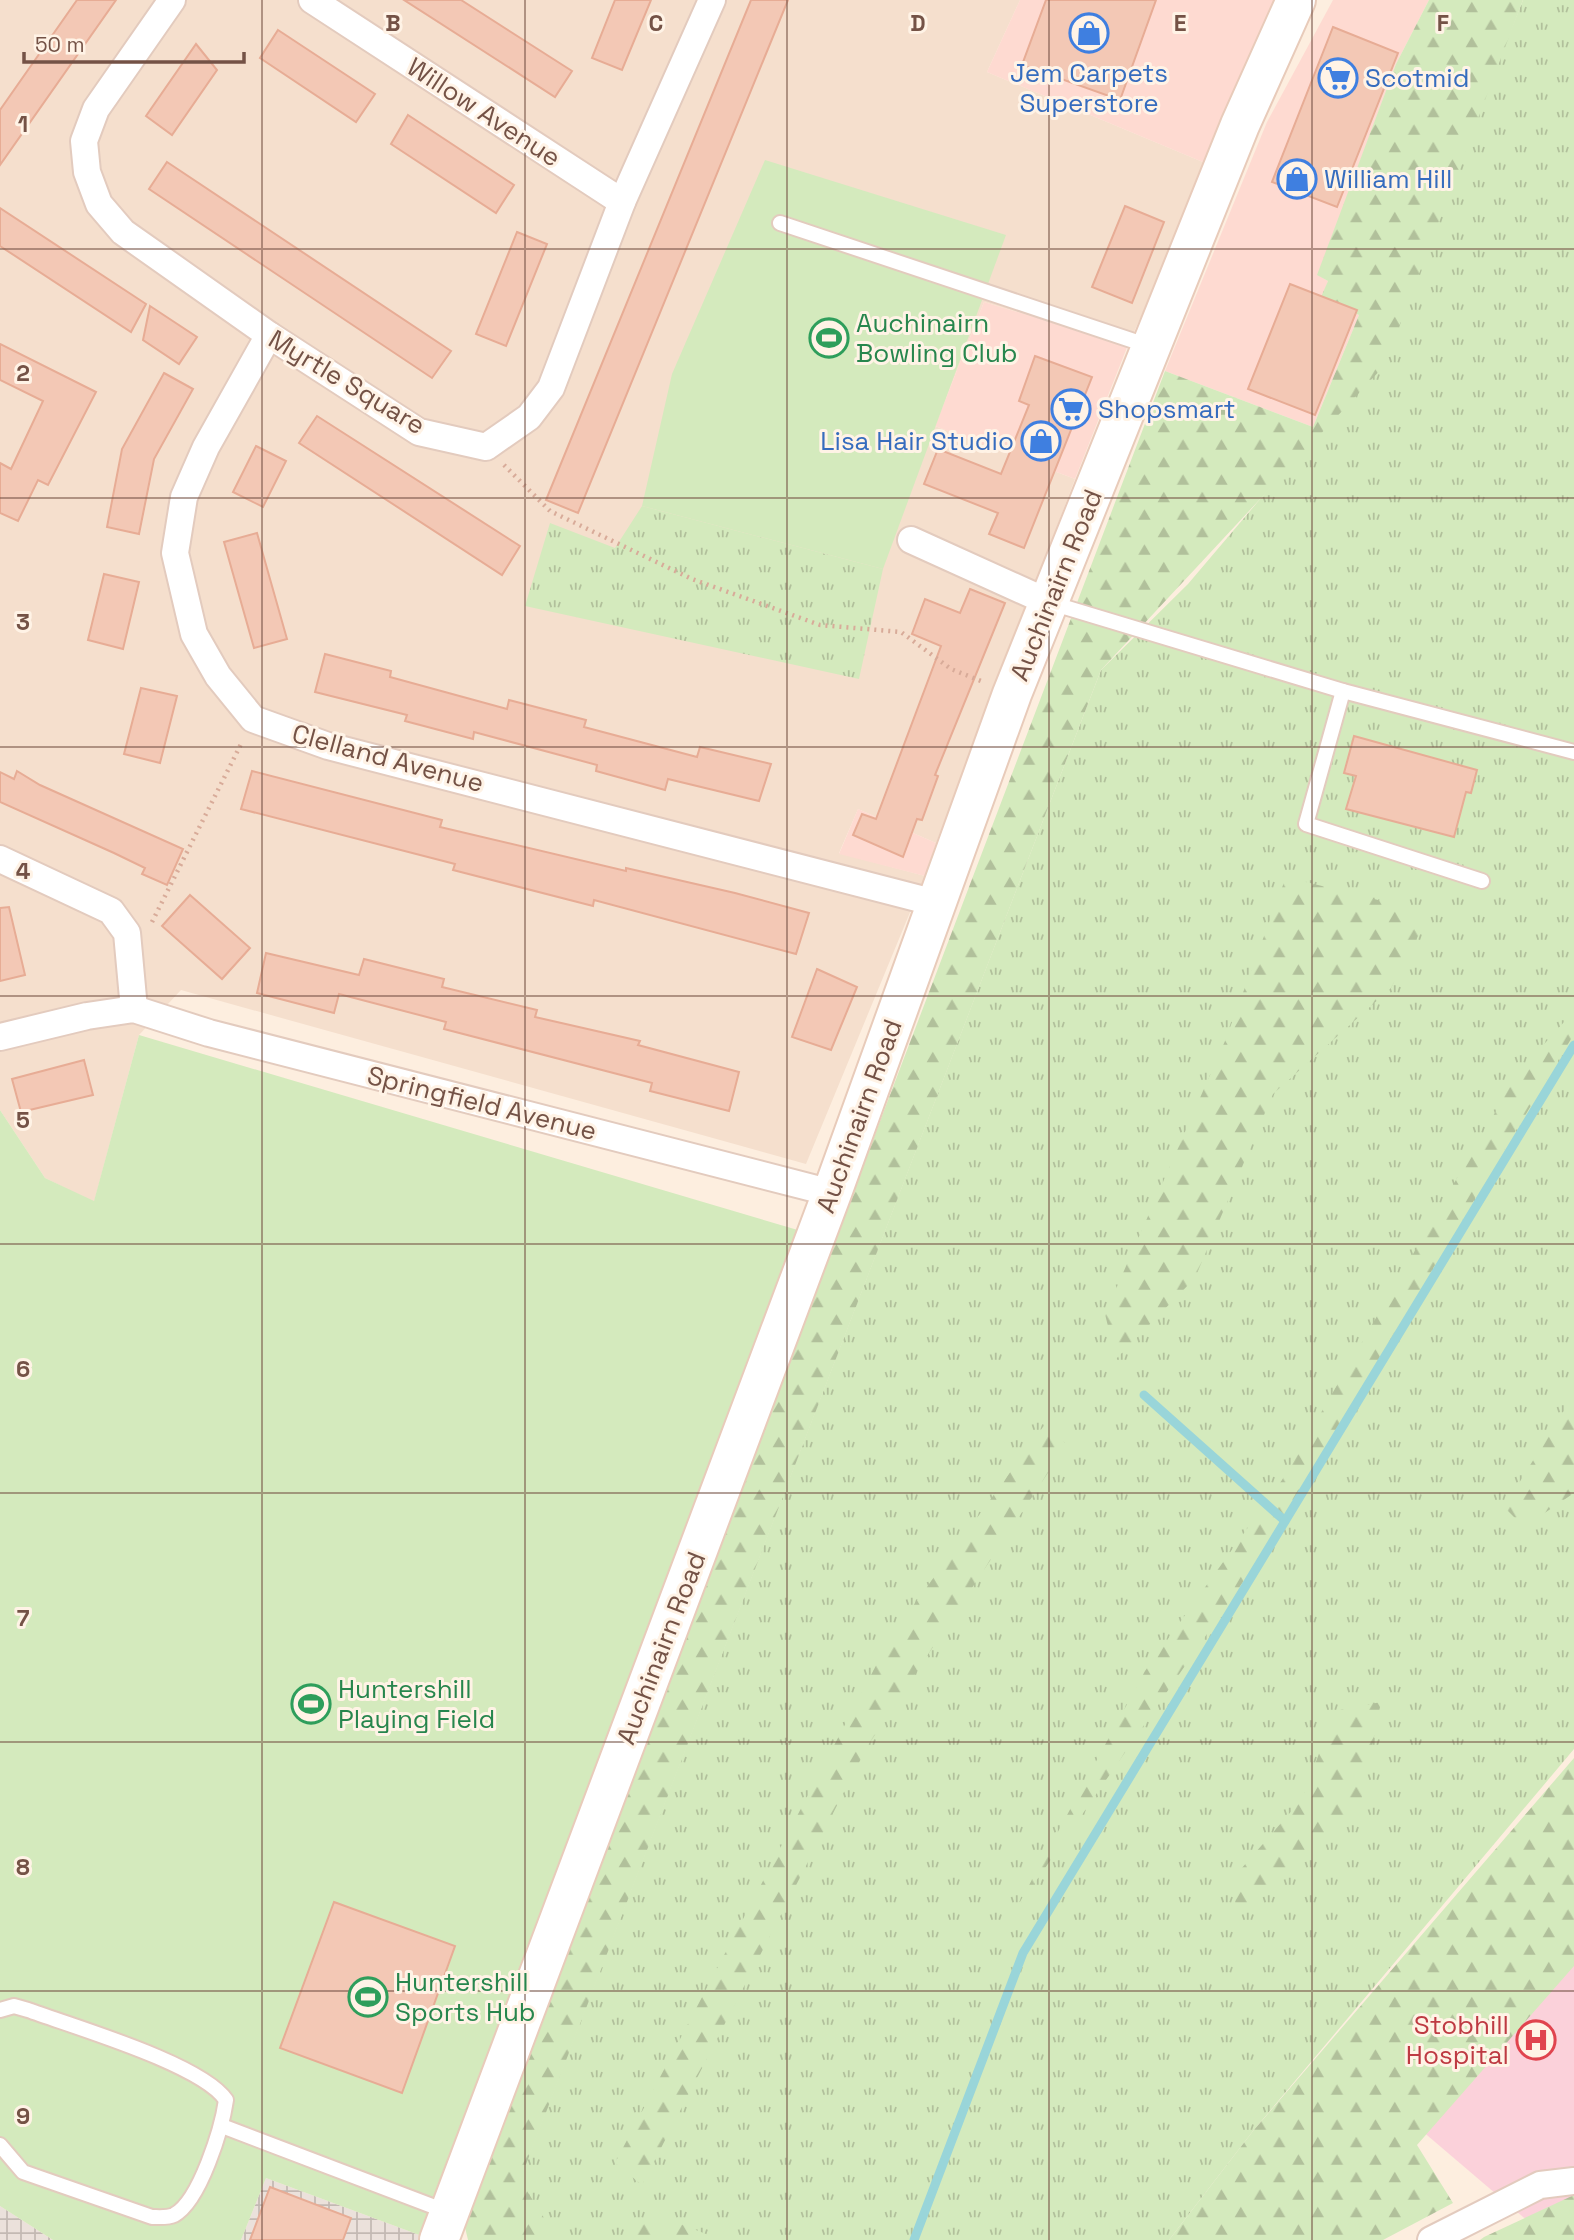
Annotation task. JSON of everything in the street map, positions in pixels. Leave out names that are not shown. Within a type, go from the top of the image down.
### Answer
[{"type":"main road","name":"Auchinairn Road","points":[[444,2226],[832,1193],[1048,602],[1240,125],[1296,0]]},
{"type":"street","name":"Myrtle Square","points":[[172,0],[96,109],[84,141],[87,172],[99,204],[123,232],[269,335],[419,432],[486,447]]},
{"type":"street","name":"Willow Avenue","points":[[312,0],[622,202]]},
{"type":"street","points":[[486,447],[529,417],[551,388],[622,202],[712,0]]},
{"type":"street","points":[[253,719],[218,676],[194,634],[175,553],[184,497],[206,447],[269,335]]},
{"type":"street","points":[[912,540],[1048,602]]},
{"type":"street","name":"Clelland Avenue","points":[[253,719],[328,746],[936,903]]},
{"type":"street","points":[[0,859],[81,894],[111,911],[127,933],[132,963],[134,1009],[87,1016],[0,1037]]},
{"type":"street","name":"Springfield Avenue","points":[[134,1009],[209,1033],[832,1193]]},
{"type":"street","points":[[1431,2240],[1540,2185],[1574,2181]]},
{"type":"lane","points":[[780,223],[1151,347]]},
{"type":"lane","points":[[1048,602],[1343,691],[1574,752]]},
{"type":"lane","points":[[1343,691],[1306,824],[1482,881]]},
{"type":"lane","points":[[0,2010],[14,2006],[28,2010],[201,2076],[218,2088],[226,2099],[222,2126],[200,2180],[183,2208],[172,2217],[152,2217],[23,2172],[0,2145]]},
{"type":"lane","points":[[222,2126],[444,2226]]},
{"type":"path","points":[[486,447],[551,511],[692,579],[820,625],[901,632],[951,669],[1013,694]]},
{"type":"path","points":[[132,963],[253,719]]},
{"type":"shaded area","points":[[0,0],[1020,0],[987,72],[1210,165],[1128,345],[984,302],[935,426],[1075,479],[936,843],[858,809],[839,853],[925,876],[806,1164],[181,990],[139,1035],[94,1202],[45,1178],[0,1110]]},
{"type":"shaded area","points":[[1020,0],[1277,0],[1210,165],[987,72]]},
{"type":"shaded area","points":[[1333,0],[1429,0],[1396,64],[1318,275],[1328,281],[1322,298],[1359,315],[1313,427],[1165,371],[1267,122]]},
{"type":"shaded area","points":[[984,302],[1128,345],[1075,479],[935,426]]},
{"type":"shaded area","points":[[858,809],[936,843],[925,876],[839,854]]},
{"type":"shaded area","name":"Stobhill Hospital","points":[[1574,1951],[1574,2240],[1550,2240],[1421,2130]]},
{"type":"shaded area","points":[[266,2178],[422,2236],[421,2240],[241,2240]]},
{"type":"shaded area","points":[[0,2206],[53,2240],[0,2240]]},
{"type":"green space","points":[[1429,0],[1523,0],[1384,366],[1101,670],[520,2180],[558,2240],[468,2240],[463,2219],[1165,371],[1313,427],[1359,315],[1321,297],[1328,281],[1317,275],[1396,64]]},
{"type":"green space","points":[[1523,0],[1574,0],[1574,1749],[1253,2131],[1169,2240],[539,2240],[507,2212],[1101,670],[1188,584],[1379,359]]},
{"type":"green space","name":"Auchinairn Bowling Club","points":[[765,160],[1006,235],[883,569],[642,506],[672,374]]},
{"type":"green space","points":[[642,506],[883,569],[859,679],[525,606],[550,523],[615,548]]},
{"type":"green space","points":[[1286,877],[1430,913],[1391,988],[1273,1094],[1195,1278],[1116,1359],[1105,1314],[1225,1041]]},
{"type":"green space","points":[[1574,1011],[1574,1034],[1254,1566],[1014,1913],[1145,1671],[1282,1480],[1518,1073]]},
{"type":"green space","name":"Huntershill Playing Field","points":[[139,1035],[801,1231],[422,2236],[266,2178],[241,2240],[53,2240],[0,2206],[0,1110],[45,1178],[94,1201]]},
{"type":"green space","points":[[1574,1400],[1574,1493],[1524,1527],[1504,1507],[1570,1401]]},
{"type":"green space","points":[[1043,1427],[1067,1444],[867,1747],[642,2185],[615,2163],[892,1635]]},
{"type":"green space","points":[[1381,1702],[1358,1817],[1236,1919],[1234,1877],[1302,1799],[1335,1711]]},
{"type":"green space","points":[[1574,1758],[1574,1966],[1417,2145],[1453,2203],[1383,2240],[1169,2240],[1253,2131]]},
{"type":"green space","points":[[1574,2195],[1574,2240],[1480,2240],[1484,2237]]},
{"type":"green space","points":[[643,2221],[681,2224],[721,2240],[627,2240]]},
{"type":"building","points":[[77,0],[116,0],[0,165],[0,110]]},
{"type":"building","points":[[404,0],[461,0],[572,71],[555,97]]},
{"type":"building","points":[[615,0],[651,0],[622,70],[592,58]]},
{"type":"building","points":[[751,0],[788,0],[578,513],[546,500]]},
{"type":"building","name":"Jem Carpets Superstore","points":[[1046,0],[1156,0],[1120,100],[1022,65]]},
{"type":"building","points":[[1333,27],[1398,53],[1337,207],[1272,182]]},
{"type":"building","points":[[278,30],[375,94],[356,122],[260,58]]},
{"type":"building","points":[[196,44],[217,70],[172,135],[146,116]]},
{"type":"building","points":[[408,115],[514,185],[496,213],[391,144]]},
{"type":"building","points":[[167,162],[451,351],[432,378],[149,189]]},
{"type":"building","points":[[1125,206],[1164,222],[1132,303],[1092,287]]},
{"type":"building","points":[[0,208],[146,304],[131,332],[0,246]]},
{"type":"building","points":[[517,232],[547,244],[506,346],[476,334]]},
{"type":"building","points":[[1290,284],[1357,310],[1315,415],[1248,389]]},
{"type":"building","points":[[150,306],[197,337],[179,364],[143,340]]},
{"type":"building","points":[[0,344],[96,392],[48,485],[38,480],[18,521],[0,513],[0,463],[11,469],[43,401],[0,380]]},
{"type":"building","points":[[1035,356],[1092,377],[1024,548],[989,534],[998,513],[924,484],[938,449],[1001,474],[1029,405],[1019,401]]},
{"type":"building","points":[[164,373],[193,389],[154,459],[139,534],[107,527],[122,449]]},
{"type":"building","points":[[317,416],[520,546],[502,575],[299,443]]},
{"type":"building","points":[[256,446],[286,461],[263,507],[233,492]]},
{"type":"building","points":[[257,533],[287,639],[254,648],[224,542]]},
{"type":"building","points":[[104,574],[139,582],[123,649],[88,640]]},
{"type":"building","points":[[970,589],[1005,603],[935,775],[938,776],[922,820],[917,819],[903,857],[853,835],[862,814],[876,819],[941,646],[912,634],[925,599],[960,613]]},
{"type":"building","points":[[325,654],[391,671],[390,677],[507,709],[509,700],[586,720],[584,727],[697,757],[700,747],[771,764],[759,801],[668,779],[665,790],[596,771],[597,765],[474,732],[473,739],[405,721],[407,715],[315,692]]},
{"type":"building","points":[[141,688],[177,696],[160,763],[124,754]]},
{"type":"building","points":[[1354,736],[1477,770],[1471,793],[1466,792],[1454,837],[1346,809],[1356,776],[1344,773]]},
{"type":"building","points":[[17,771],[40,785],[183,849],[167,885],[142,874],[145,868],[0,802],[0,772],[14,779]]},
{"type":"building","points":[[252,771],[442,820],[440,827],[626,871],[626,868],[735,893],[809,913],[796,954],[594,900],[593,906],[453,870],[455,864],[241,809]]},
{"type":"building","points":[[190,895],[250,948],[222,979],[162,926]]},
{"type":"building","points":[[9,907],[25,975],[0,981],[0,908]]},
{"type":"building","points":[[266,953],[359,975],[364,959],[444,979],[442,987],[537,1010],[535,1017],[640,1041],[638,1045],[739,1072],[729,1111],[650,1091],[652,1083],[444,1029],[446,1022],[339,994],[334,1013],[257,993]]},
{"type":"building","points":[[817,969],[857,987],[831,1050],[792,1037]]},
{"type":"building","points":[[84,1060],[93,1095],[21,1112],[12,1079]]},
{"type":"building","name":"Huntershill Sports Hub","points":[[334,1902],[455,1946],[402,2093],[280,2048]]},
{"type":"building","points":[[270,2187],[351,2218],[343,2240],[250,2240]]},
{"type":"waterway","points":[[914,2240],[1023,1953],[1574,1045]]},
{"type":"waterway","points":[[1144,1395],[1285,1521]]},
{"type":"place","name":"Jem Carpets Superstore","points":[[1089,33]]},
{"type":"place","name":"Scotmid","points":[[1338,78]]},
{"type":"place","name":"William Hill","points":[[1297,179]]},
{"type":"place","name":"Auchinairn Bowling Club","points":[[829,338]]},
{"type":"place","name":"Shopsmart","points":[[1071,409]]},
{"type":"place","name":"Lisa Hair Studio","points":[[1041,441]]},
{"type":"place","name":"Huntershill Playing Field","points":[[311,1704]]},
{"type":"place","name":"Huntershill Sports Hub","points":[[368,1997]]},
{"type":"place","name":"Stobhill Hospital","points":[[1536,2040]]}]
